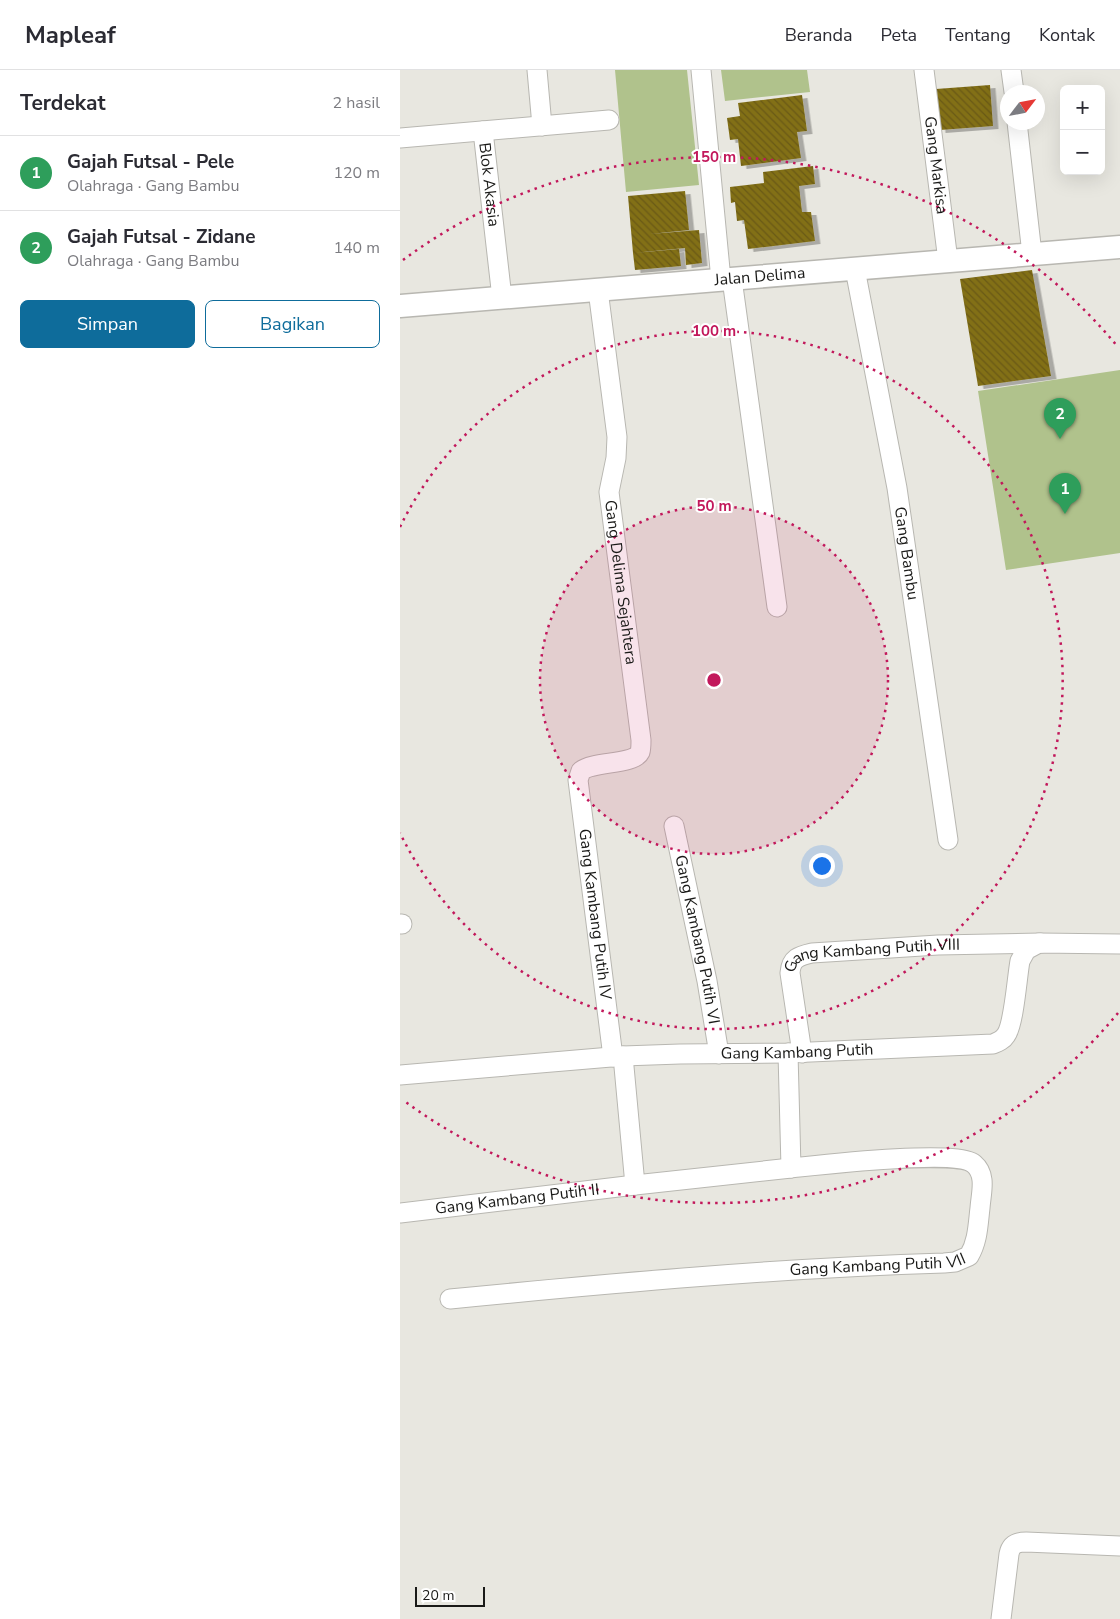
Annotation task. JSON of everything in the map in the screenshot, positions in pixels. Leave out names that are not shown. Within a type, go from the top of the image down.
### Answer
[{"type":"street","points":[[537,70],[542,126]]},
{"type":"street","points":[[700,70],[727,279],[777,607]]},
{"type":"street","name":"Gang Markisa","points":[[924,70],[948,261]]},
{"type":"street","points":[[1012,70],[1013,85]]},
{"type":"street","name":"Blok Akasia","points":[[502,298],[482,131],[609,120]]},
{"type":"street","points":[[1018,130],[1032,254]]},
{"type":"street","points":[[400,138],[482,131]]},
{"type":"street","name":"Jalan Delima","points":[[400,306],[1120,247]]},
{"type":"street","name":"Gang Bambu","points":[[855,268],[897,488],[948,840]]},
{"type":"street","name":"Gang Delima Sejahtera","points":[[581,771],[589,766],[632,759],[639,754],[641,740],[609,492],[616,458],[616,437],[598,290]]},
{"type":"street","name":"Gang Kambang Putih IV","points":[[581,771],[578,775],[578,788],[618,1057],[634,1185]]},
{"type":"street","name":"Gang Kambang Putih VI","points":[[674,826],[707,981],[719,1054]]},
{"type":"street","points":[[1043,943],[1120,944]]},
{"type":"street","name":"Gang Kambang Putih","points":[[400,1075],[618,1057],[795,1053],[982,1045],[997,1042],[1007,1034],[1009,1029],[1021,956],[1032,946],[1043,943]]},
{"type":"street","name":"Gang Kambang Putih VIII","points":[[795,1053],[790,972],[794,959],[801,955],[938,945],[1043,943]]},
{"type":"street","points":[[791,1168],[795,1053]]},
{"type":"street","name":"Gang Kambang Putih VII","points":[[450,1299],[607,1284],[834,1267],[944,1263],[963,1260],[973,1250],[976,1241],[982,1179],[976,1165],[969,1161],[960,1159],[911,1158],[791,1168]]},
{"type":"street","name":"Gang Kambang Putih II","points":[[400,1213],[791,1168]]},
{"type":"street","points":[[1001,1619],[1010,1548],[1020,1542],[1120,1546]]},
{"type":"green space","points":[[615,70],[687,70],[699,185],[626,192]]},
{"type":"green space","points":[[721,70],[807,70],[810,92],[725,101]]},
{"type":"green space","points":[[1120,370],[1120,553],[1006,570],[978,391]]},
{"type":"building","points":[[990,85],[993,126],[940,130],[936,89]]},
{"type":"building","points":[[802,95],[807,131],[797,132],[801,158],[741,166],[738,139],[730,140],[727,118],[740,116],[738,103]]},
{"type":"building","points":[[813,166],[815,184],[799,186],[802,212],[811,212],[815,241],[748,249],[744,220],[737,221],[735,202],[731,203],[730,187],[764,183],[763,172]]},
{"type":"building","points":[[685,191],[689,230],[650,234],[699,230],[702,263],[686,265],[685,248],[633,253],[628,196]]},
{"type":"building","points":[[679,249],[681,266],[635,270],[633,253]]},
{"type":"building","points":[[1032,270],[1051,376],[978,386],[960,279]]},
{"type":"place","name":"Gajah Futsal - Zidane","points":[[1060,439]]},
{"type":"place","name":"Gajah Futsal - Pele","points":[[1065,514]]}]
